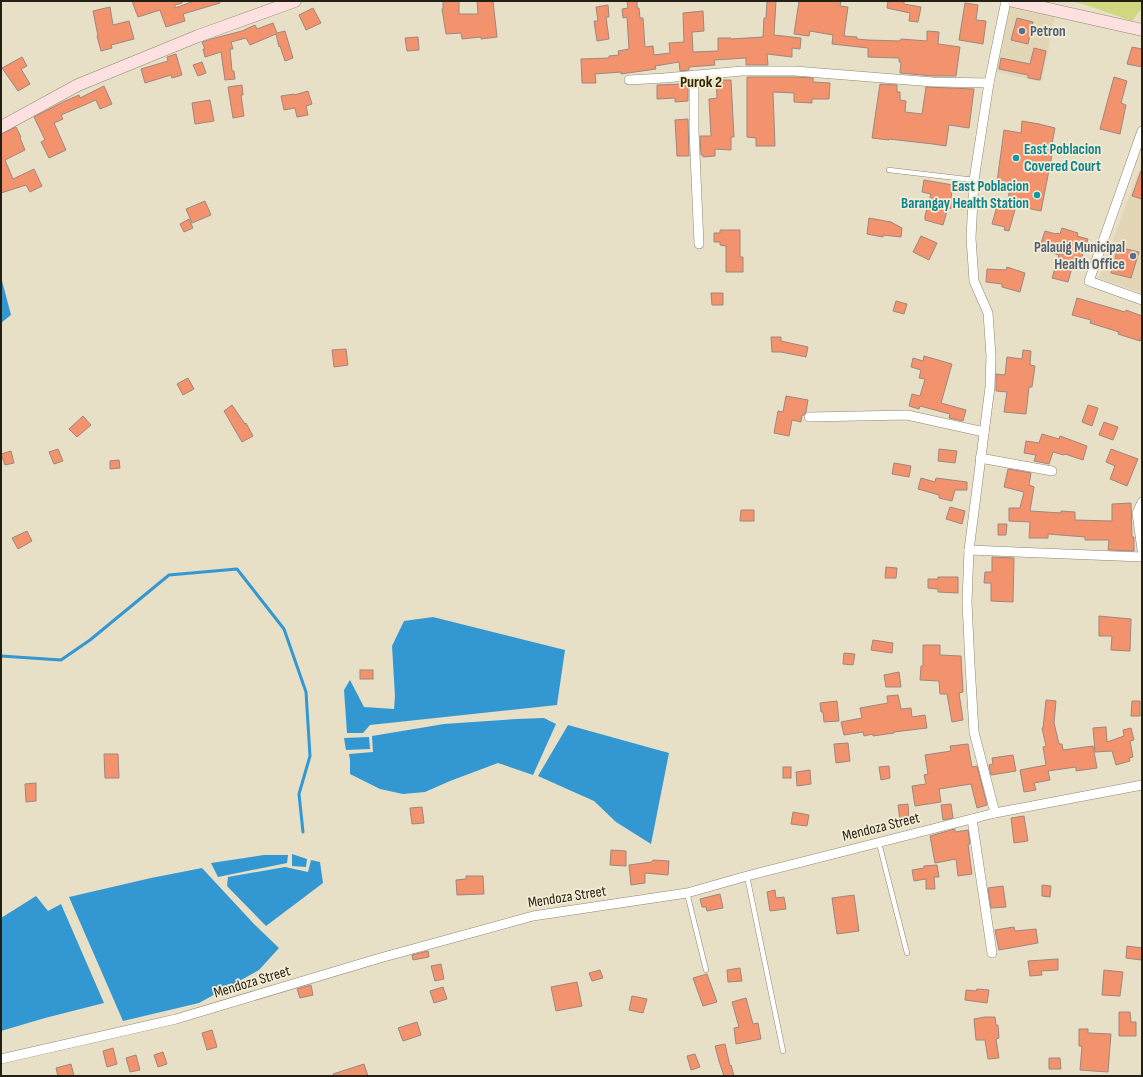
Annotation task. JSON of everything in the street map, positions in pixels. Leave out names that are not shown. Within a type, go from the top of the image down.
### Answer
[{"type":"street","points":[[1,127],[78,85],[198,36],[295,1]]},
{"type":"street","points":[[995,813],[974,732],[967,602],[969,550],[990,387],[991,356],[988,313],[974,281],[971,238],[974,180],[989,83],[1006,1]]},
{"type":"street","points":[[1013,1],[1142,30]]},
{"type":"street","points":[[629,80],[742,71],[795,72],[933,82],[989,83]]},
{"type":"street","points":[[694,75],[694,131],[699,244]]},
{"type":"street","points":[[1142,130],[1089,281],[1142,300]]},
{"type":"street","points":[[809,417],[907,415],[984,432]]},
{"type":"street","points":[[980,458],[1052,471]]},
{"type":"street","points":[[1142,502],[1136,514],[1142,550]]},
{"type":"street","points":[[969,550],[1142,557]]},
{"type":"street","name":"Mendoza Street","points":[[1,1059],[176,1019],[380,958],[533,916],[687,892],[995,813],[1142,785]]},
{"type":"street","points":[[972,819],[992,953]]},
{"type":"lane","points":[[889,170],[974,180]]},
{"type":"lane","points":[[879,842],[907,954]]},
{"type":"lane","points":[[747,876],[783,1051]]},
{"type":"lane","points":[[687,892],[706,970]]},
{"type":"shaded area","points":[[1009,6],[1055,16],[1042,82],[996,72]]},
{"type":"shaded area","points":[[1142,162],[1142,293],[1099,278]]},
{"type":"green space","points":[[1072,1],[1142,1],[1142,8],[1132,21]]},
{"type":"water","points":[[1,277],[11,315],[1,323]]},
{"type":"water","points":[[433,617],[565,650],[557,705],[370,725],[363,733],[347,733],[344,690],[350,680],[364,707],[394,709],[395,696],[392,646],[404,621]]},
{"type":"water","points":[[544,718],[556,724],[533,775],[498,763],[425,792],[403,794],[380,789],[350,774],[349,754],[373,752],[372,736],[444,724]]},
{"type":"water","points":[[568,725],[669,753],[651,844],[616,822],[594,801],[538,776]]},
{"type":"water","points":[[369,737],[370,749],[346,750],[344,738]]},
{"type":"water","points":[[292,854],[307,859],[306,867],[292,866]]},
{"type":"water","points":[[264,855],[288,855],[287,863],[218,877],[211,863]]},
{"type":"water","points":[[311,860],[320,862],[323,883],[266,926],[227,886],[228,877],[285,867],[308,872]]},
{"type":"water","points":[[202,868],[254,924],[279,948],[259,970],[199,1003],[123,1021],[69,897]]},
{"type":"water","points":[[36,896],[48,911],[61,904],[104,1003],[1,1031],[1,918]]},
{"type":"building","points":[[132,1],[182,1],[182,3],[175,5],[175,8],[194,1],[220,1],[220,3],[183,14],[185,21],[166,27],[160,10],[138,17]]},
{"type":"building","points":[[443,1],[459,1],[459,14],[478,14],[477,1],[493,1],[497,37],[462,39],[461,33],[446,34],[442,9]]},
{"type":"building","points":[[627,1],[637,1],[637,8],[639,8],[640,18],[643,18],[645,47],[653,46],[654,55],[670,53],[669,43],[684,42],[683,13],[703,11],[704,31],[692,32],[693,52],[718,51],[718,38],[731,39],[763,37],[767,1],[776,1],[774,35],[801,38],[800,49],[792,48],[792,57],[767,54],[768,65],[746,65],[746,58],[714,60],[715,65],[689,67],[689,70],[680,71],[679,62],[655,66],[656,69],[621,74],[621,72],[595,74],[596,83],[582,83],[581,59],[609,58],[609,56],[619,55],[618,51],[629,49],[627,17],[623,18],[622,9],[628,8]]},
{"type":"building","points":[[799,1],[841,1],[840,6],[848,7],[844,36],[857,37],[857,39],[900,41],[901,39],[927,41],[927,31],[939,32],[938,44],[960,47],[956,76],[933,76],[900,73],[901,62],[899,62],[899,58],[868,57],[868,48],[832,44],[833,35],[810,31],[809,36],[794,34]]},
{"type":"building","points":[[888,1],[904,1],[904,4],[921,7],[918,22],[909,21],[910,13],[887,8]]},
{"type":"building","points":[[965,3],[978,5],[976,20],[986,21],[983,44],[959,40]]},
{"type":"building","points":[[608,5],[609,17],[606,17],[609,39],[597,41],[594,21],[598,21],[596,7]]},
{"type":"building","points":[[110,7],[113,25],[129,21],[134,39],[111,45],[112,48],[101,51],[93,11]]},
{"type":"building","points":[[313,8],[321,23],[306,30],[299,15]]},
{"type":"building","name":"Petron","points":[[1017,18],[1033,22],[1028,44],[1011,40]]},
{"type":"building","points":[[273,23],[277,33],[285,31],[293,58],[285,61],[280,46],[279,47],[276,34],[250,45],[246,38],[231,42],[233,49],[230,49],[232,71],[234,71],[235,79],[225,80],[221,52],[205,57],[203,49],[205,49],[202,42],[242,31],[255,25],[257,29]]},
{"type":"building","points":[[418,37],[419,50],[407,51],[405,38]]},
{"type":"building","points":[[1132,47],[1142,49],[1142,67],[1127,64]]},
{"type":"building","points":[[1034,48],[1046,51],[1040,80],[1028,78],[1028,75],[999,69],[1001,58],[1030,64]]},
{"type":"building","points":[[176,54],[182,75],[172,78],[171,75],[145,83],[141,69],[168,61],[167,57]]},
{"type":"building","points":[[22,57],[27,66],[21,69],[30,84],[18,91],[2,68]]},
{"type":"building","points":[[202,62],[206,73],[198,76],[193,65]]},
{"type":"building","points":[[747,77],[813,78],[813,82],[830,83],[829,99],[812,99],[812,103],[794,102],[794,93],[773,92],[775,146],[756,146],[756,138],[747,137]]},
{"type":"building","points":[[1114,77],[1127,81],[1121,103],[1126,105],[1120,134],[1100,129]]},
{"type":"building","points":[[716,80],[731,80],[734,137],[731,137],[731,150],[715,149],[715,156],[703,157],[703,155],[701,155],[700,136],[711,136],[709,99],[717,98]]},
{"type":"building","points":[[688,82],[688,101],[675,102],[675,98],[657,99],[657,85],[681,84]]},
{"type":"building","points":[[880,84],[897,85],[897,92],[900,92],[900,100],[906,101],[905,112],[922,114],[926,87],[974,89],[969,128],[949,125],[946,146],[872,138]]},
{"type":"building","points":[[242,85],[243,95],[241,95],[244,116],[233,118],[228,87]]},
{"type":"building","points":[[104,86],[112,104],[100,109],[96,100],[61,115],[63,119],[54,123],[66,150],[49,158],[41,142],[45,140],[34,117],[63,102],[79,95],[80,98]]},
{"type":"building","points":[[308,91],[312,104],[306,106],[308,115],[297,117],[295,108],[284,110],[281,96],[294,95]]},
{"type":"building","points":[[210,100],[214,121],[195,124],[192,103]]},
{"type":"building","points":[[688,119],[689,156],[677,156],[675,120]]},
{"type":"building","points":[[1022,121],[1055,128],[1050,154],[1052,155],[1041,211],[1016,206],[1009,231],[1004,230],[1005,227],[992,224],[997,206],[1007,209],[1010,184],[997,182],[1004,130],[1021,133]]},
{"type":"building","points":[[16,127],[25,150],[5,160],[13,179],[34,169],[42,186],[30,192],[26,185],[1,193],[1,134]]},
{"type":"building","points":[[1142,171],[1142,199],[1132,196]]},
{"type":"building","points":[[924,180],[953,185],[951,198],[964,200],[964,209],[948,208],[943,225],[925,220],[931,194],[922,192]]},
{"type":"building","points":[[205,201],[211,215],[192,223],[186,209]]},
{"type":"building","points":[[869,218],[891,222],[902,228],[901,237],[883,235],[883,237],[867,234]]},
{"type":"building","points":[[189,219],[193,228],[184,232],[180,224]]},
{"type":"building","points":[[1062,228],[1078,233],[1077,236],[1088,239],[1081,259],[1075,257],[1068,282],[1052,278],[1059,255],[1043,250],[1045,244],[1041,243],[1045,231],[1060,234]]},
{"type":"building","points":[[720,230],[740,230],[740,257],[743,257],[743,272],[726,272],[726,246],[720,245],[720,242],[714,242],[714,233],[720,233]]},
{"type":"building","points":[[921,236],[937,243],[929,260],[913,252]]},
{"type":"building","points":[[1118,247],[1139,252],[1131,278],[1111,273]]},
{"type":"building","points":[[1007,267],[1025,273],[1020,292],[1002,287],[1002,284],[986,282],[987,269],[1006,270]]},
{"type":"building","points":[[711,293],[723,293],[723,305],[712,305]]},
{"type":"building","points":[[1077,298],[1125,312],[1126,310],[1142,316],[1142,337],[1140,341],[1118,334],[1119,332],[1090,323],[1091,320],[1072,315]]},
{"type":"building","points":[[896,301],[907,304],[904,314],[893,311]]},
{"type":"building","points":[[771,337],[781,337],[781,341],[808,347],[806,357],[781,352],[772,352]]},
{"type":"building","points":[[346,349],[348,365],[334,367],[332,350]]},
{"type":"building","points":[[1023,350],[1031,351],[1030,365],[1035,366],[1032,387],[1029,387],[1026,414],[1004,412],[1007,392],[996,391],[996,374],[1005,375],[1007,357],[1022,359]]},
{"type":"building","points":[[924,356],[952,364],[941,403],[966,410],[963,421],[949,418],[950,414],[920,406],[919,409],[909,406],[912,394],[920,396],[925,379],[919,378],[921,370],[911,367],[913,358],[923,361]]},
{"type":"building","points":[[188,378],[194,389],[183,395],[177,384]]},
{"type":"building","points":[[786,396],[808,400],[806,412],[802,415],[801,422],[792,420],[789,436],[774,433],[778,411],[783,412]]},
{"type":"building","points":[[232,405],[245,424],[246,423],[253,436],[242,442],[224,411]]},
{"type":"building","points":[[1088,405],[1098,408],[1092,426],[1082,422]]},
{"type":"building","points":[[83,416],[91,425],[77,437],[69,429]]},
{"type":"building","points":[[1104,422],[1118,427],[1113,440],[1099,435]]},
{"type":"building","points":[[1042,434],[1059,439],[1060,436],[1087,446],[1083,460],[1053,452],[1049,464],[1034,461],[1036,455],[1024,453],[1026,441],[1039,443]]},
{"type":"building","points":[[58,449],[63,461],[54,464],[49,452]]},
{"type":"building","points":[[939,449],[957,451],[955,463],[938,461]]},
{"type":"building","points":[[1111,449],[1138,459],[1127,486],[1110,479],[1115,466],[1106,462]]},
{"type":"building","points":[[11,451],[14,463],[5,465],[1,454]]},
{"type":"building","points":[[119,460],[120,468],[110,469],[110,461]]},
{"type":"building","points":[[894,463],[911,466],[909,477],[892,474]]},
{"type":"building","points":[[1008,469],[1031,473],[1029,485],[1034,487],[1030,511],[1061,513],[1061,511],[1075,512],[1075,520],[1112,521],[1112,504],[1131,503],[1134,551],[1108,550],[1109,540],[1085,540],[1085,537],[1048,534],[1048,538],[1029,538],[1030,522],[1009,521],[1009,508],[1020,508],[1024,492],[1004,487]]},
{"type":"building","points":[[921,478],[935,482],[936,478],[967,482],[967,490],[955,490],[952,501],[939,498],[939,495],[918,489]]},
{"type":"building","points":[[950,507],[965,511],[962,524],[946,519]]},
{"type":"building","points":[[741,510],[754,510],[754,521],[740,521]]},
{"type":"building","points":[[998,524],[1007,524],[1006,535],[998,535]]},
{"type":"building","points":[[27,531],[32,541],[18,549],[12,538]]},
{"type":"building","points":[[992,557],[1014,558],[1013,602],[991,601],[991,583],[984,583],[985,572],[992,572]]},
{"type":"building","points":[[886,567],[897,568],[896,578],[885,578]]},
{"type":"building","points":[[938,577],[958,577],[958,593],[938,592],[938,589],[928,588],[928,579],[938,579]]},
{"type":"building","points":[[1099,616],[1131,619],[1130,651],[1111,650],[1112,636],[1099,636]]},
{"type":"building","points":[[873,640],[893,643],[892,653],[871,650]]},
{"type":"building","points":[[923,645],[940,645],[940,655],[961,656],[963,692],[959,693],[963,720],[952,722],[947,694],[940,694],[939,681],[920,680],[921,666],[923,666]]},
{"type":"building","points":[[844,653],[855,654],[853,665],[843,664]]},
{"type":"building","points":[[360,670],[373,670],[373,679],[360,679]]},
{"type":"building","points":[[899,672],[901,687],[886,687],[884,675]]},
{"type":"building","points":[[898,695],[901,709],[911,708],[912,717],[925,715],[927,728],[873,736],[873,734],[864,736],[863,732],[844,735],[841,722],[862,718],[860,708],[888,703],[887,696]]},
{"type":"building","points":[[1046,700],[1056,701],[1054,723],[1059,744],[1062,744],[1063,750],[1093,746],[1097,768],[1076,771],[1076,767],[1048,771],[1050,780],[1034,783],[1036,790],[1024,792],[1020,770],[1046,765],[1043,747],[1046,746],[1042,728]]},
{"type":"building","points":[[837,701],[839,721],[824,722],[820,703]]},
{"type":"building","points":[[1132,701],[1140,701],[1140,716],[1131,716]]},
{"type":"building","points":[[1106,727],[1107,742],[1124,736],[1123,730],[1131,728],[1134,740],[1130,741],[1133,757],[1129,758],[1130,761],[1116,765],[1112,751],[1095,752],[1093,728]]},
{"type":"building","points":[[848,743],[850,761],[836,763],[834,744]]},
{"type":"building","points":[[968,744],[972,767],[977,766],[987,805],[977,808],[971,784],[939,789],[941,802],[915,806],[912,786],[926,784],[924,775],[928,774],[925,755],[951,751],[950,746]]},
{"type":"building","points":[[104,754],[118,754],[119,778],[105,778]]},
{"type":"building","points":[[1013,755],[1016,771],[991,775],[989,765],[993,764],[992,758]]},
{"type":"building","points":[[889,766],[890,778],[881,780],[879,767]]},
{"type":"building","points":[[783,767],[791,767],[791,778],[783,778]]},
{"type":"building","points":[[810,770],[811,784],[797,786],[796,772]]},
{"type":"building","points":[[36,783],[36,801],[26,802],[25,784]]},
{"type":"building","points":[[908,804],[909,819],[900,820],[898,805]]},
{"type":"building","points":[[951,804],[953,818],[943,820],[941,805]]},
{"type":"building","points":[[422,807],[424,823],[412,824],[410,808]]},
{"type":"building","points":[[793,812],[809,815],[807,826],[791,824]]},
{"type":"building","points":[[1024,816],[1028,841],[1014,843],[1011,818]]},
{"type":"building","points":[[955,829],[955,832],[968,830],[970,844],[968,844],[972,874],[958,876],[956,859],[935,863],[930,836]]},
{"type":"building","points":[[611,850],[626,851],[626,866],[610,865]]},
{"type":"building","points":[[653,860],[669,861],[668,875],[645,873],[645,883],[631,885],[629,865],[652,862]]},
{"type":"building","points":[[937,865],[939,877],[934,877],[935,889],[926,889],[926,879],[914,881],[912,870],[924,868],[924,866]]},
{"type":"building","points":[[466,876],[483,876],[484,894],[457,895],[456,880],[466,879]]},
{"type":"building","points":[[1042,885],[1051,886],[1050,897],[1042,896]]},
{"type":"building","points":[[1003,886],[1006,907],[991,908],[988,888]]},
{"type":"building","points":[[775,890],[776,898],[784,897],[786,909],[770,911],[767,892]]},
{"type":"building","points":[[720,894],[723,908],[707,911],[706,907],[702,907],[700,899]]},
{"type":"building","points":[[854,895],[859,931],[837,934],[832,898]]},
{"type":"building","points":[[1014,927],[1015,931],[1036,929],[1038,943],[999,950],[995,930]]},
{"type":"building","points":[[1127,946],[1142,948],[1141,960],[1126,958]]},
{"type":"building","points":[[428,951],[429,957],[413,960],[412,955]]},
{"type":"building","points":[[1058,959],[1058,970],[1041,971],[1042,975],[1030,976],[1028,961]]},
{"type":"building","points":[[441,964],[444,979],[435,981],[431,966]]},
{"type":"building","points":[[740,968],[742,981],[728,982],[727,970]]},
{"type":"building","points":[[600,970],[603,978],[592,981],[589,973]]},
{"type":"building","points":[[1104,970],[1123,972],[1120,996],[1102,995]]},
{"type":"building","points":[[707,974],[717,1002],[703,1006],[693,978]]},
{"type":"building","points":[[577,982],[582,1006],[556,1011],[551,987]]},
{"type":"building","points":[[311,985],[313,995],[300,998],[297,989]]},
{"type":"building","points":[[443,987],[447,999],[434,1003],[430,991]]},
{"type":"building","points":[[977,989],[989,990],[987,1003],[965,1000],[966,990],[976,991]]},
{"type":"building","points":[[632,996],[647,999],[643,1013],[629,1010]]},
{"type":"building","points":[[746,998],[753,1024],[758,1023],[761,1039],[736,1044],[734,1028],[739,1027],[732,1002]]},
{"type":"building","points":[[1119,1012],[1130,1012],[1131,1022],[1136,1022],[1136,1036],[1119,1036]]},
{"type":"building","points":[[995,1017],[996,1025],[998,1025],[999,1038],[996,1039],[999,1058],[988,1059],[985,1040],[976,1040],[974,1019]]},
{"type":"building","points":[[417,1022],[421,1035],[403,1041],[398,1028]]},
{"type":"building","points":[[1079,1029],[1088,1029],[1088,1033],[1111,1034],[1108,1072],[1080,1070],[1082,1046],[1079,1046]]},
{"type":"building","points":[[212,1030],[217,1047],[207,1050],[202,1033]]},
{"type":"building","points":[[725,1044],[734,1076],[724,1076],[719,1061],[715,1046]]},
{"type":"building","points":[[113,1048],[117,1064],[107,1067],[103,1051]]},
{"type":"building","points":[[163,1052],[167,1064],[158,1067],[154,1055]]},
{"type":"building","points":[[695,1054],[700,1067],[691,1070],[687,1056]]},
{"type":"building","points":[[136,1055],[140,1070],[130,1072],[126,1058]]},
{"type":"building","points":[[1049,1058],[1060,1058],[1061,1069],[1049,1069]]},
{"type":"building","points":[[71,1064],[74,1076],[58,1076],[56,1068]]},
{"type":"building","points":[[364,1064],[368,1076],[334,1076],[333,1074]]},
{"type":"waterway","points":[[1,656],[61,660],[90,640],[169,575],[237,569],[284,629],[306,692],[310,756],[299,794],[303,832]]},
{"type":"place","name":"Petron","points":[[1022,31]]},
{"type":"place","name":"East Poblacion Covered Court","points":[[1016,158]]},
{"type":"place","name":"East Poblacion Barangay Health Station","points":[[1037,195]]},
{"type":"place","name":"Palauig Municipal Health Office","points":[[1133,256]]},
{"type":"district","name":"Purok 2","points":[[701,82]]}]
